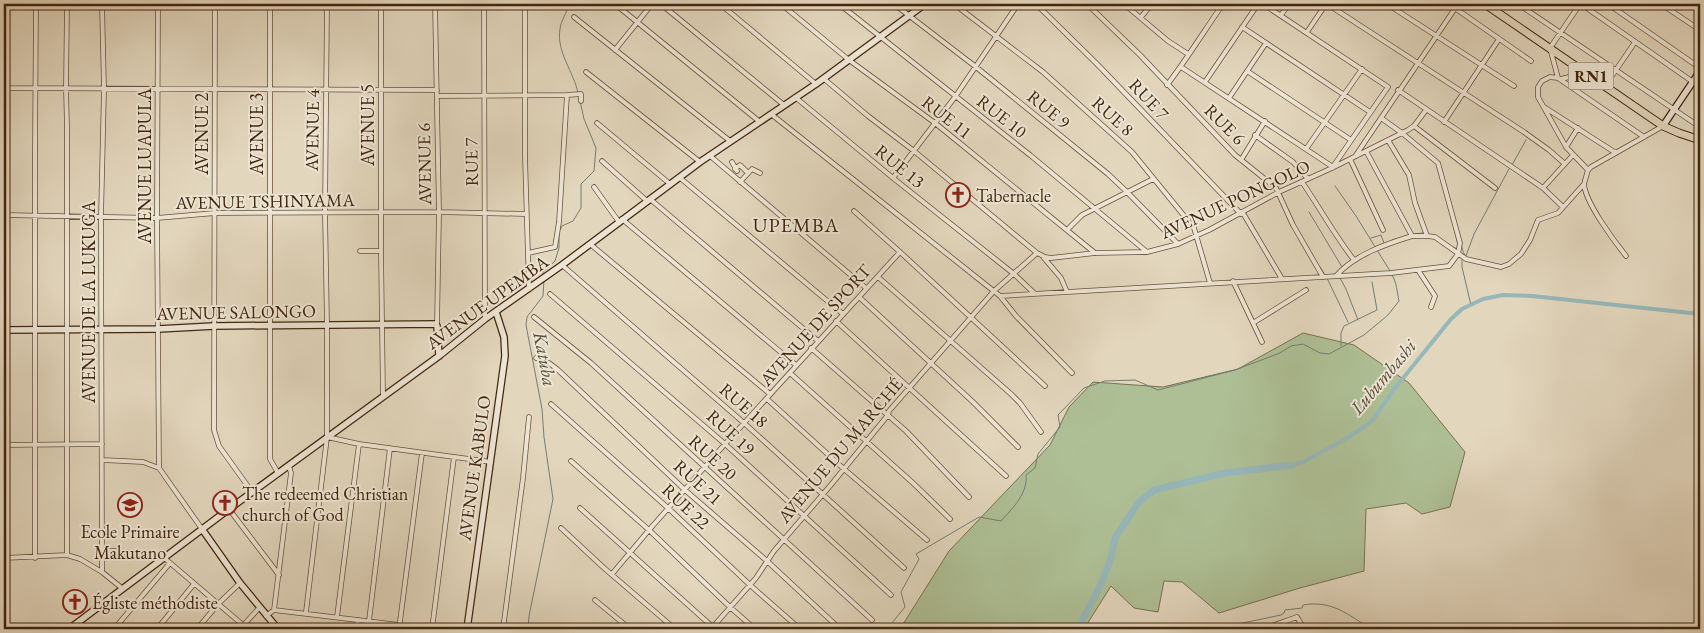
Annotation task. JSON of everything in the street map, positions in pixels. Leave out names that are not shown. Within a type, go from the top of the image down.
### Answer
[{"type":"highway","name":"RN1","points":[[1485,4],[1663,126],[1700,140]]},
{"type":"street","points":[[4,4],[4,98]]},
{"type":"street","points":[[35,558],[36,4]]},
{"type":"street","points":[[67,4],[67,555]]},
{"type":"street","name":"AVENUE DE LA LUKUGA","points":[[102,4],[104,89],[101,217],[102,572]]},
{"type":"street","name":"AVENUE LUAPULA","points":[[158,4],[159,468]]},
{"type":"street","name":"AVENUE 2","points":[[215,4],[215,438],[218,446],[252,492]]},
{"type":"street","name":"AVENUE 3","points":[[270,4],[270,459],[278,473]]},
{"type":"street","name":"AVENUE 4","points":[[306,612],[327,438],[326,4]]},
{"type":"street","name":"AVENUE 5","points":[[381,4],[381,324],[383,396]]},
{"type":"street","name":"AVENUE 6","points":[[435,4],[439,212],[437,325]]},
{"type":"street","name":"RUE 7","points":[[484,4],[485,320]]},
{"type":"street","points":[[525,4],[526,214],[529,289]]},
{"type":"street","points":[[615,4],[760,122]]},
{"type":"street","points":[[616,50],[652,4]]},
{"type":"street","points":[[720,4],[816,84]]},
{"type":"street","name":"RUE 11","points":[[781,4],[849,60],[935,124],[1095,254]]},
{"type":"street","name":"RUE 10","points":[[839,4],[1148,252]]},
{"type":"street","name":"RUE 9","points":[[894,4],[976,67],[1127,192],[1178,244]]},
{"type":"street","name":"AVENUE UPEMBA","points":[[69,629],[485,320],[562,266],[620,220],[709,155],[816,84],[925,4]]},
{"type":"street","name":"RUE 8","points":[[954,4],[1043,72],[1132,152],[1194,228],[1210,283]]},
{"type":"street","points":[[893,178],[955,97],[1018,4]]},
{"type":"street","name":"RUE 7","points":[[1036,4],[1242,213],[1282,278]]},
{"type":"street","name":"RUE 6","points":[[1087,4],[1140,55],[1241,160],[1279,192],[1294,225],[1323,277]]},
{"type":"street","points":[[1124,4],[1168,41],[1188,54]]},
{"type":"street","points":[[1141,17],[1152,4]]},
{"type":"street","points":[[1167,85],[1182,67],[1188,54],[1223,4]]},
{"type":"street","points":[[1205,82],[1258,4]]},
{"type":"street","points":[[1182,67],[1332,167],[1388,87],[1263,4]]},
{"type":"street","points":[[1281,16],[1289,4]]},
{"type":"street","points":[[1307,32],[1327,4],[1549,150],[1565,164]]},
{"type":"street","points":[[1387,4],[1514,86]]},
{"type":"street","points":[[1448,4],[1531,61]]},
{"type":"street","points":[[1355,156],[1458,4]]},
{"type":"street","points":[[1518,4],[1700,127]]},
{"type":"street","points":[[1560,79],[1550,48],[1581,4],[1693,82]]},
{"type":"street","points":[[1336,276],[1342,268],[1354,260],[1412,236],[1435,238],[1466,259],[1492,266],[1501,267],[1509,264],[1521,254],[1530,240],[1538,220],[1556,214],[1563,207],[1584,184],[1588,170],[1592,166],[1663,126],[1700,70],[1608,4]]},
{"type":"street","points":[[1661,4],[1700,30]]},
{"type":"street","points":[[662,5],[784,105]]},
{"type":"street","points":[[574,17],[730,141]]},
{"type":"street","points":[[1242,27],[1370,112]]},
{"type":"street","points":[[1444,122],[1499,39]]},
{"type":"street","points":[[1605,86],[1635,42]]},
{"type":"street","points":[[1229,98],[1266,43]]},
{"type":"street","points":[[1560,79],[1569,77],[1576,66]]},
{"type":"street","points":[[1306,149],[1362,69]]},
{"type":"street","points":[[586,72],[700,162]]},
{"type":"street","points":[[1247,72],[1351,140]]},
{"type":"street","points":[[1588,170],[1566,146],[1538,97],[1538,87],[1546,78],[1550,76],[1560,79],[1644,137]]},
{"type":"street","name":"AVENUE PONGOLO","points":[[823,78],[1037,253],[1051,258],[1148,252],[1178,244],[1242,213],[1279,192],[1402,133],[1414,126],[1426,110]]},
{"type":"street","points":[[4,88],[437,90]]},
{"type":"street","points":[[1398,90],[1542,188],[1563,207]]},
{"type":"street","points":[[437,96],[578,94],[582,101]]},
{"type":"street","points":[[528,253],[555,247],[559,222],[567,95]]},
{"type":"street","name":"RUE 13","points":[[795,97],[1014,274],[1034,293]]},
{"type":"street","points":[[1543,107],[1616,153]]},
{"type":"street","points":[[771,114],[1000,296],[1016,316],[1072,372]]},
{"type":"street","points":[[1000,296],[1392,273],[1449,266],[1458,254],[1459,239],[1438,163],[1381,118]]},
{"type":"street","points":[[1241,160],[1265,121]]},
{"type":"street","points":[[597,123],[670,184]]},
{"type":"street","points":[[1414,126],[1495,188]]},
{"type":"street","points":[[1566,146],[1578,128]]},
{"type":"street","points":[[1256,136],[1293,162],[1308,179]]},
{"type":"street","points":[[1388,140],[1409,175],[1415,204],[1427,236]]},
{"type":"street","points":[[1366,151],[1412,236]]},
{"type":"street","points":[[709,155],[866,288]]},
{"type":"street","points":[[1542,188],[1573,155]]},
{"type":"street","points":[[1350,159],[1383,230]]},
{"type":"street","points":[[602,161],[818,341]]},
{"type":"street","points":[[732,162],[736,170],[740,166],[748,172]]},
{"type":"street","points":[[740,182],[752,169],[760,174]]},
{"type":"street","points":[[679,177],[843,314]]},
{"type":"street","points":[[1067,230],[1082,215],[1153,179]]},
{"type":"street","points":[[1302,182],[1342,245],[1354,260]]},
{"type":"street","points":[[1584,184],[1586,193],[1601,221],[1626,256]]},
{"type":"street","points":[[594,187],[620,220],[796,365]]},
{"type":"street","points":[[854,211],[1044,386]]},
{"type":"street","name":"AVENUE TSHINYAMA","points":[[4,215],[157,218],[215,213],[439,212],[526,214]]},
{"type":"street","points":[[590,244],[768,396],[844,469],[927,540]]},
{"type":"street","points":[[360,251],[381,250]]},
{"type":"street","name":"AVENUE DE SPORT","points":[[612,574],[725,444],[900,252]]},
{"type":"street","points":[[994,291],[1037,253]]},
{"type":"street","points":[[1042,256],[1064,281],[1067,292]]},
{"type":"street","name":"RUE 18","points":[[562,266],[744,423],[904,568]]},
{"type":"street","points":[[1418,270],[1434,296],[1431,307]]},
{"type":"street","points":[[878,277],[1011,394],[1041,432]]},
{"type":"street","points":[[1232,282],[1262,342]]},
{"type":"street","points":[[1253,323],[1306,290]]},
{"type":"street","name":"AVENUE DU MARCHÉ","points":[[713,628],[750,585],[766,561],[844,469],[908,388],[994,291]]},
{"type":"street","name":"RUE 19","points":[[550,294],[725,444],[803,517],[891,595]]},
{"type":"street","points":[[859,297],[973,402],[1018,447]]},
{"type":"street","name":"AVENUE KABULO","points":[[467,629],[491,462],[505,346],[496,312]]},
{"type":"street","name":"RUE 20","points":[[534,317],[591,363],[872,620]]},
{"type":"street","points":[[836,321],[1006,476]]},
{"type":"street","name":"AVENUE SALONGO","points":[[4,330],[158,329],[270,325],[437,325]]},
{"type":"street","points":[[437,325],[438,356]]},
{"type":"street","points":[[812,348],[888,415],[969,497]]},
{"type":"street","name":"RUE 21","points":[[536,358],[549,363],[556,369],[685,490],[840,629]]},
{"type":"street","points":[[790,373],[950,519]]},
{"type":"street","name":"RUE 22","points":[[551,404],[800,629]]},
{"type":"street","points":[[502,629],[522,487],[528,417]]},
{"type":"street","points":[[327,438],[491,462]]},
{"type":"street","points":[[4,445],[102,444]]},
{"type":"street","points":[[337,617],[359,444]]},
{"type":"street","points":[[369,621],[390,448]]},
{"type":"street","points":[[266,616],[274,610],[306,612],[399,627],[422,452]]},
{"type":"street","points":[[432,629],[454,457]]},
{"type":"street","points":[[102,460],[143,462],[159,468],[240,583],[278,629]]},
{"type":"street","points":[[571,461],[649,530],[730,608],[755,629]]},
{"type":"street","points":[[274,610],[291,475],[289,466]]},
{"type":"street","points":[[580,508],[713,628]]},
{"type":"street","points":[[229,509],[279,575]]},
{"type":"street","points":[[561,528],[674,629]]},
{"type":"street","points":[[102,550],[154,554],[164,558],[243,625]]},
{"type":"street","points":[[4,558],[67,555],[80,558],[102,572],[123,589]]},
{"type":"street","points":[[4,562],[4,629]]},
{"type":"street","points":[[114,629],[170,563]]},
{"type":"street","points":[[198,629],[219,603],[240,583]]},
{"type":"street","points":[[157,629],[194,584]]},
{"type":"street","points":[[595,600],[630,629]]},
{"type":"street","points":[[240,629],[259,608]]},
{"type":"street","points":[[1263,629],[1296,617],[1304,629]]},
{"type":"street","points":[[356,629],[358,620]]},
{"type":"street","points":[[388,624],[388,629]]},
{"type":"green space","points":[[1303,333],[1354,345],[1409,383],[1465,452],[1450,507],[1422,514],[1406,503],[1366,509],[1364,571],[1219,613],[1182,582],[1164,581],[1158,612],[1134,608],[1111,586],[1084,629],[900,629],[949,551],[1050,445],[1069,407],[1093,382],[1163,387],[1238,369]]},
{"type":"waterway","name":"Katuba","points":[[569,4],[559,37],[563,54],[578,93]]},
{"type":"waterway","name":"Katuba","points":[[543,276],[543,272],[555,261],[559,248],[559,232],[562,226],[573,221],[581,208],[581,184],[594,171],[596,148],[584,119],[580,101]]},
{"type":"waterway","points":[[1512,165],[1526,140]]},
{"type":"waterway","points":[[1466,256],[1474,234],[1509,169]]},
{"type":"waterway","points":[[1335,186],[1390,271]]},
{"type":"waterway","points":[[1309,212],[1342,267]]},
{"type":"waterway","points":[[1452,220],[1458,245]]},
{"type":"waterway","points":[[1413,234],[1423,233]]},
{"type":"waterway","points":[[1459,234],[1465,255]]},
{"type":"waterway","points":[[1371,238],[1381,235],[1384,243]]},
{"type":"waterway","points":[[1392,240],[1407,236]]},
{"type":"waterway","points":[[1450,246],[1458,249]]},
{"type":"waterway","points":[[1462,260],[1471,305]]},
{"type":"waterway","points":[[1320,267],[1325,275]]},
{"type":"waterway","points":[[887,629],[905,607],[901,592],[919,559],[916,554],[979,517],[1001,521],[1022,494],[1025,488],[1026,475],[1035,468],[1038,454],[1060,427],[1058,415],[1084,388],[1105,381],[1135,380],[1158,390],[1235,370],[1280,353],[1291,346],[1303,344],[1320,353],[1329,354],[1364,335],[1388,315],[1399,301],[1396,284],[1392,275]]},
{"type":"waterway","points":[[1327,278],[1348,322]]},
{"type":"waterway","points":[[1340,278],[1358,320]]},
{"type":"waterway","name":"Katuba","points":[[528,629],[553,499],[542,409],[526,325],[527,317],[543,296],[544,280]]},
{"type":"waterway","points":[[1341,346],[1341,333],[1344,326],[1377,310],[1372,282]]},
{"type":"waterway","name":"Lubumbashi","points":[[1292,465],[1303,462],[1349,437],[1372,421],[1395,388],[1451,319],[1462,309],[1483,299],[1503,295],[1532,296],[1700,314]]},
{"type":"waterway","name":"Lubumbashi","points":[[1078,629],[1101,584],[1110,561],[1115,538],[1139,502],[1154,490],[1225,473],[1292,465]]},
{"type":"waterway","points":[[1221,629],[1281,615],[1285,610],[1302,608],[1303,605],[1313,604],[1331,606],[1347,613],[1371,629]]},
{"type":"waterway","points":[[1199,629],[1202,627],[1208,629]]},
{"type":"place","name":"Tabernacle","points":[[958,195]]},
{"type":"place","name":"The redeemed Christian church of God","points":[[225,503]]},
{"type":"place","name":"Ecole Primaire Makutano","points":[[130,505]]},
{"type":"place","name":"Égliste méthodiste","points":[[75,602]]},
{"type":"district","name":"UPEMBA","points":[[796,225]]}]
